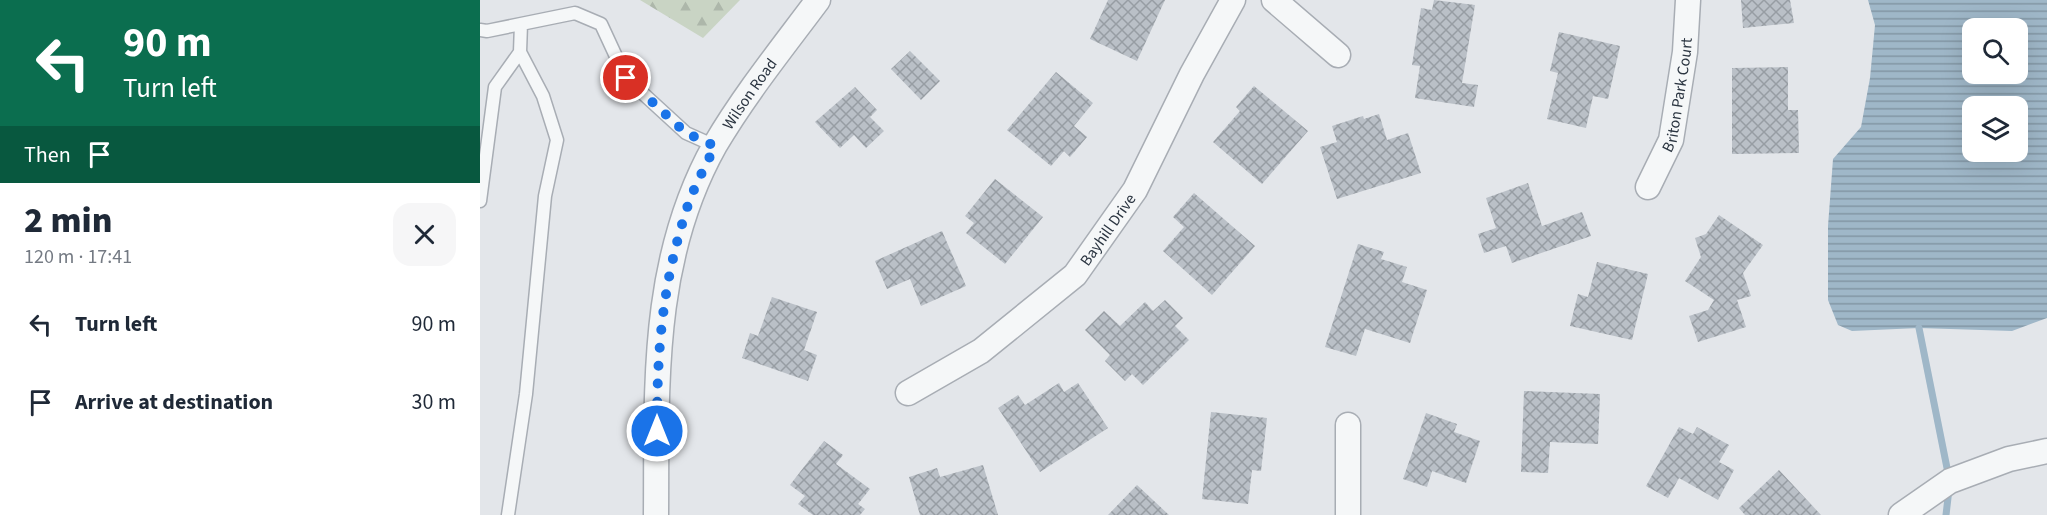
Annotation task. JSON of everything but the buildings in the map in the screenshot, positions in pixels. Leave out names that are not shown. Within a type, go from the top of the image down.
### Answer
[{"type":"street","name":"Wilson Road","points":[[656,515],[657,369],[661,320],[670,266],[689,203],[715,146],[749,93],[818,0]]},
{"type":"street","name":"Bayhill Drive","points":[[908,393],[981,351],[1075,275],[1135,190],[1192,74],[1233,0]]},
{"type":"street","points":[[1274,0],[1338,55]]},
{"type":"street","name":"Briton Park Court","points":[[1648,187],[1671,140],[1684,52],[1688,0]]},
{"type":"street","points":[[1348,425],[1348,515]]},
{"type":"street","points":[[1901,515],[1950,481],[2009,459],[2047,451]]},
{"type":"lane","points":[[480,30],[487,31],[575,13],[601,24],[626,78],[686,133],[715,146]]},
{"type":"lane","points":[[508,515],[526,394],[545,196],[556,140],[543,96],[520,52],[521,24]]},
{"type":"lane","points":[[480,201],[495,87],[520,52]]},
{"type":"green space","points":[[640,0],[740,0],[703,38]]},
{"type":"water","points":[[1868,0],[2047,0],[2047,318],[2012,331],[1919,328],[1852,331],[1838,325],[1828,300],[1828,226],[1833,159],[1861,127],[1870,78],[1875,25]]},
{"type":"waterway","points":[[1919,328],[1949,478]]},
{"type":"waterway","points":[[1946,515],[1949,489]]},
{"type":"route","points":[[626,78],[686,133],[715,146],[689,203],[670,266],[659,336],[657,431]]}]
